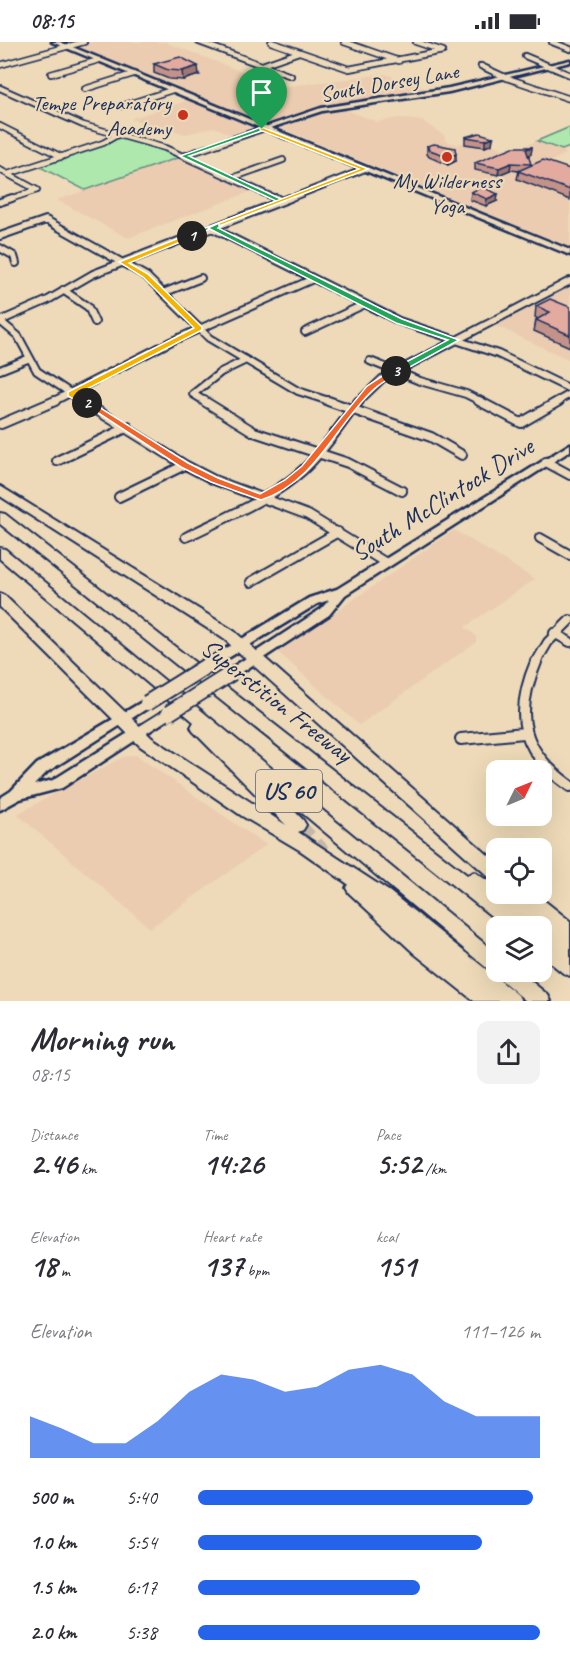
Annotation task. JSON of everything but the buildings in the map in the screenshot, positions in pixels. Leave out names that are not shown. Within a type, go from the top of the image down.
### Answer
[{"type":"highway","points":[[0,490],[229,635],[486,864]]},
{"type":"highway","name":"Superstition Freeway","points":[[0,517],[505,916]]},
{"type":"highway","name":"US 60","points":[[0,552],[486,956]]},
{"type":"highway","points":[[0,599],[146,742],[383,898],[511,1001]]},
{"type":"highway","points":[[81,618],[248,774],[297,825]]},
{"type":"highway","points":[[402,833],[520,910],[570,947]]},
{"type":"highway","points":[[355,888],[422,948],[489,1001]]},
{"type":"highway","points":[[535,904],[570,933]]},
{"type":"highway","points":[[552,953],[570,968]]},
{"type":"highway","points":[[519,982],[541,1001]]},
{"type":"main road","points":[[54,42],[570,253]]},
{"type":"main road","name":"South McClintock Drive","points":[[0,805],[16,795],[42,768],[313,601],[341,592],[570,447]]},
{"type":"main road","name":"South McClintock Drive","points":[[16,795],[57,783],[164,717],[325,612],[341,592]]},
{"type":"street","points":[[0,65],[84,42]]},
{"type":"street","points":[[199,42],[291,76]]},
{"type":"street","points":[[271,42],[349,69],[443,51],[416,42]]},
{"type":"street","points":[[344,42],[400,61]]},
{"type":"street","points":[[552,42],[570,49]]},
{"type":"street","points":[[262,65],[299,52]]},
{"type":"street","points":[[525,56],[570,75]]},
{"type":"street","points":[[51,74],[99,60]]},
{"type":"street","name":"South Dorsey Lane","points":[[183,156],[323,109],[439,92],[570,61]]},
{"type":"street","points":[[481,66],[505,77],[570,99]]},
{"type":"street","points":[[85,89],[133,74]]},
{"type":"street","points":[[0,88],[83,125],[146,141],[282,201]]},
{"type":"street","points":[[122,106],[172,90]]},
{"type":"street","points":[[0,126],[62,157]]},
{"type":"street","points":[[8,174],[103,143],[119,134]]},
{"type":"street","points":[[232,178],[283,160]]},
{"type":"street","points":[[365,169],[123,262],[80,280],[35,306],[0,321],[18,336],[37,371],[71,394],[128,427],[185,465],[214,480],[308,515],[386,562]]},
{"type":"street","points":[[0,170],[37,190],[0,202]]},
{"type":"street","points":[[0,236],[46,220],[146,276],[199,329],[221,346],[298,391],[431,437],[462,455]]},
{"type":"street","points":[[212,228],[399,321],[498,354],[570,389]]},
{"type":"street","points":[[0,248],[14,256],[16,263]]},
{"type":"street","points":[[163,294],[201,278]]},
{"type":"street","points":[[0,424],[71,394],[199,329],[313,279]]},
{"type":"street","points":[[186,537],[288,482],[305,468],[370,388],[396,371],[570,281]]},
{"type":"street","points":[[63,290],[88,307],[95,322]]},
{"type":"street","points":[[305,332],[365,304]]},
{"type":"street","points":[[0,370],[30,358]]},
{"type":"street","points":[[246,360],[221,372],[193,394],[254,432],[371,473],[402,491]]},
{"type":"street","points":[[370,361],[382,363],[420,381],[466,394],[521,423],[570,394]]},
{"type":"street","points":[[57,461],[128,427]]},
{"type":"street","points":[[546,462],[570,475]]},
{"type":"street","points":[[119,497],[185,465]]},
{"type":"street","points":[[251,582],[338,532]]},
{"type":"street","points":[[540,538],[570,555]]},
{"type":"street","points":[[570,620],[554,633],[541,652],[530,680],[522,713],[524,733],[538,758],[557,778],[570,786]]},
{"type":"street","points":[[554,633],[570,642]]},
{"type":"street","points":[[461,739],[524,733]]},
{"type":"shaded area","points":[[89,42],[165,42],[282,87],[385,74],[433,91],[323,107],[268,124],[75,46]]},
{"type":"shaded area","name":"Tempe Preparatory Academy","points":[[188,100],[255,129],[234,136],[214,127],[186,134],[130,119]]},
{"type":"shaded area","points":[[341,108],[377,122],[398,118],[422,121],[445,136],[445,140],[457,145],[475,137],[509,151],[537,141],[562,150],[566,154],[545,164],[570,173],[570,247],[278,127],[317,113]]},
{"type":"shaded area","points":[[181,157],[255,190],[128,238],[57,200]]},
{"type":"shaded area","points":[[570,284],[570,360],[492,324]]},
{"type":"shaded area","points":[[454,530],[535,579],[465,627],[476,636],[476,642],[359,725],[278,652]]},
{"type":"shaded area","points":[[136,755],[266,845],[150,928],[17,814],[123,757]]},
{"type":"green space","points":[[570,127],[570,147],[562,150],[537,141]]},
{"type":"green space","points":[[119,134],[183,156],[85,190],[36,165],[103,143]]},
{"type":"tunnel","points":[[297,825],[322,852]]},
{"type":"place","name":"Tempe Preparatory Academy","points":[[183,115]]},
{"type":"place","name":"My Wilderness Yoga","points":[[447,157]]},
{"type":"route","points":[[262,129],[183,156],[282,201],[212,228],[128,261],[123,262],[146,276],[199,329],[71,394],[128,427],[185,465],[214,480],[261,498],[288,482],[305,468],[370,388],[396,371],[455,340],[399,321],[212,228],[365,169],[265,128],[262,129]]}]
